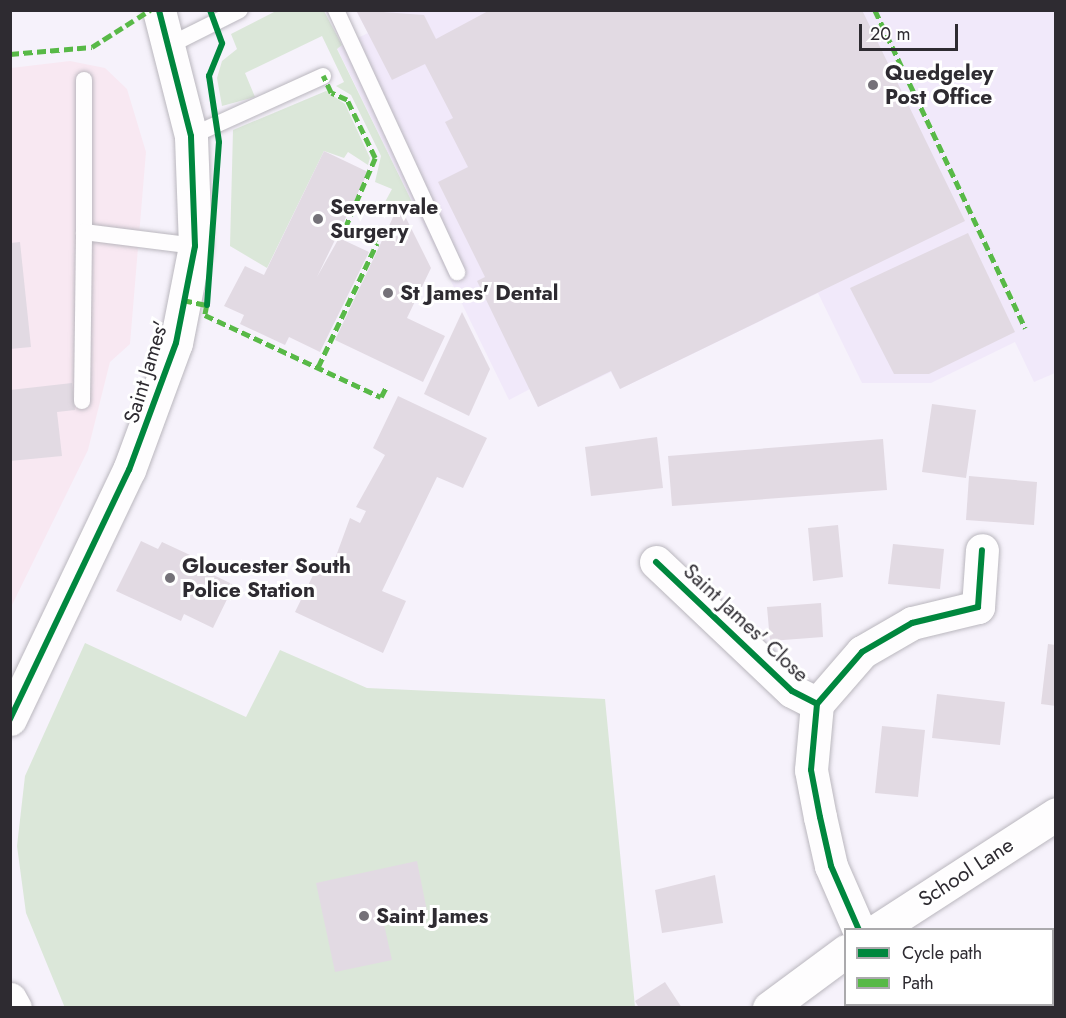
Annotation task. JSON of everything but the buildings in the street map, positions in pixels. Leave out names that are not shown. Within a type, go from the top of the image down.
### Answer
[{"type":"street","name":"Saint James'","points":[[10,718],[162,390],[195,246],[191,136],[170,45],[159,10]]},
{"type":"street","name":"Saint James' Close","points":[[858,928],[831,866],[811,770],[817,704],[862,652],[912,622],[978,607],[982,550]]},
{"type":"street","name":"Saint James' Close","points":[[656,561],[792,691],[817,704]]},
{"type":"street","name":"School Lane","points":[[880,928],[1056,814]]},
{"type":"street","points":[[769,1008],[844,952]]},
{"type":"street","points":[[10,999],[15,1008]]},
{"type":"lane","points":[[170,45],[240,10]]},
{"type":"lane","points":[[336,10],[457,272]]},
{"type":"lane","points":[[191,136],[323,76]]},
{"type":"lane","points":[[82,401],[84,80]]},
{"type":"lane","points":[[84,232],[195,246]]},
{"type":"shaded area","points":[[356,11],[1055,11],[1055,373],[1034,382],[1015,342],[931,383],[862,383],[818,293],[620,389],[611,372],[538,407],[530,389],[509,400],[337,48],[368,33]]},
{"type":"shaded area","points":[[70,61],[105,68],[127,89],[146,152],[130,344],[110,362],[88,450],[11,607],[11,68]]},
{"type":"green space","points":[[276,11],[324,11],[342,45],[337,49],[414,206],[399,213],[385,202],[392,189],[375,182],[381,156],[351,95],[336,86],[344,82],[322,36],[245,73],[255,97],[222,106],[217,78],[222,61],[237,49],[231,34]]},
{"type":"green space","points":[[326,91],[345,104],[370,158],[368,165],[348,152],[344,158],[324,151],[267,268],[230,246],[233,130]]},
{"type":"green space","points":[[85,643],[246,717],[280,650],[367,688],[605,699],[635,1007],[65,1008],[26,913],[17,846],[25,776]]},
{"type":"marked path","points":[[10,54],[92,47],[150,10]]},
{"type":"marked path","points":[[875,10],[1025,328]]},
{"type":"marked path","points":[[318,367],[377,243],[345,228],[375,158],[347,100],[331,93],[323,76]]},
{"type":"marked path","points":[[183,300],[207,305],[205,315],[381,397],[387,385]]},
{"type":"cycle path","points":[[10,719],[129,470],[176,343],[195,246],[191,136],[159,10]]},
{"type":"cycle path","points":[[207,305],[219,142],[209,76],[222,43],[210,10]]},
{"type":"cycle path","points":[[817,704],[862,652],[912,623],[978,607],[982,550]]},
{"type":"cycle path","points":[[656,562],[792,691],[817,704],[811,770],[831,866],[858,928]]},
{"type":"place","name":"Quedgeley Post Office","points":[[873,85]]},
{"type":"place","name":"Severnvale Surgery","points":[[318,219]]},
{"type":"place","name":"St James' Dental","points":[[388,293]]},
{"type":"place","name":"Gloucester South Police Station","points":[[170,578]]},
{"type":"place","name":"Saint James","points":[[364,916]]}]
